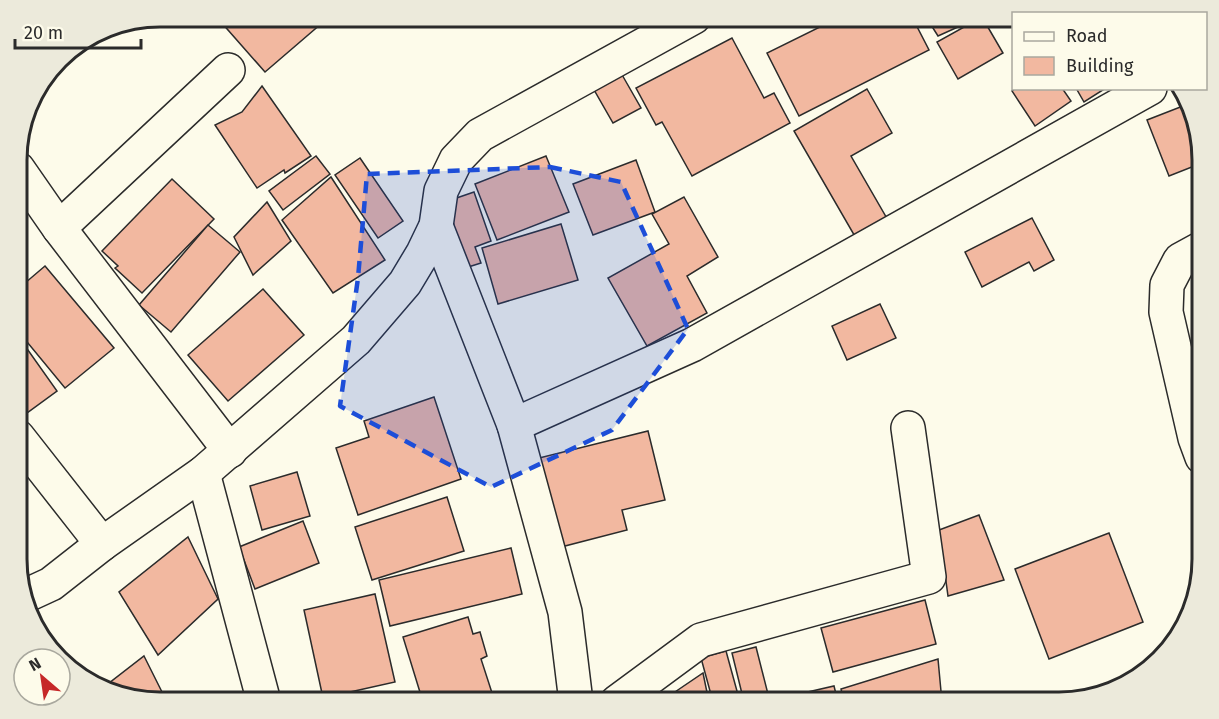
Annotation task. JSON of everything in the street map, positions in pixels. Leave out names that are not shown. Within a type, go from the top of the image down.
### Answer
[{"type":"street","points":[[32,592],[51,584],[102,544],[203,473],[356,340],[405,283],[436,226],[441,191],[456,160],[480,135],[653,27]]},
{"type":"street","points":[[59,228],[228,70]]},
{"type":"street","points":[[514,425],[692,345],[1146,90]]},
{"type":"street","points":[[27,182],[59,228],[230,451]]},
{"type":"street","points":[[436,226],[514,425],[565,612],[575,692]]},
{"type":"street","points":[[1192,253],[1180,260],[1167,285],[1166,312],[1192,425]]},
{"type":"street","points":[[631,692],[701,640],[929,577],[908,428]]},
{"type":"street","points":[[27,448],[102,544]]},
{"type":"street","points":[[203,473],[261,692]]},
{"type":"highlighted area","points":[[550,167],[621,182],[688,329],[612,430],[491,487],[340,406],[358,278],[367,174]]},
{"type":"building","points":[[225,27],[317,27],[265,72]]},
{"type":"building","points":[[820,27],[917,27],[929,50],[799,116],[767,53]]},
{"type":"building","points":[[932,27],[958,27],[938,36]]},
{"type":"building","points":[[964,27],[988,27],[1003,53],[958,79],[937,42]]},
{"type":"building","points":[[732,38],[764,98],[774,93],[790,123],[692,176],[662,122],[656,125],[636,88]]},
{"type":"building","points":[[621,73],[641,108],[613,123],[593,88]]},
{"type":"building","points":[[262,86],[311,156],[257,188],[215,125],[242,112]]},
{"type":"building","points":[[867,89],[892,133],[851,156],[889,222],[857,240],[794,131]]},
{"type":"building","points":[[1063,90],[1071,101],[1035,126],[1012,91]]},
{"type":"building","points":[[1077,90],[1103,90],[1084,102]]},
{"type":"building","points":[[1181,107],[1189,134],[1192,167],[1169,176],[1147,120]]},
{"type":"building","points":[[316,156],[330,174],[283,210],[269,191]]},
{"type":"building","points":[[546,156],[569,212],[497,240],[475,184]]},
{"type":"building","points":[[360,158],[403,221],[378,238],[335,175]]},
{"type":"building","points":[[636,160],[655,212],[593,235],[573,184]]},
{"type":"building","points":[[331,177],[385,260],[333,293],[282,220]]},
{"type":"building","points":[[172,179],[214,219],[142,293],[115,268],[118,266],[102,251]]},
{"type":"building","points":[[474,192],[491,241],[475,247],[481,263],[465,268],[442,203]]},
{"type":"building","points":[[684,197],[718,257],[687,276],[707,313],[647,346],[608,278],[669,244],[652,214]]},
{"type":"building","points":[[267,202],[291,241],[253,275],[234,237]]},
{"type":"building","points":[[1032,218],[1054,260],[1034,271],[1029,262],[982,287],[965,252]]},
{"type":"building","points":[[561,224],[578,280],[498,304],[482,248]]},
{"type":"building","points":[[208,225],[240,252],[171,332],[139,305]]},
{"type":"building","points":[[45,266],[114,348],[65,388],[27,342],[27,281]]},
{"type":"building","points":[[263,289],[304,335],[228,401],[188,355]]},
{"type":"building","points":[[880,304],[896,338],[847,360],[832,326]]},
{"type":"building","points":[[27,349],[57,391],[27,413]]},
{"type":"building","points":[[434,397],[461,479],[358,515],[336,448],[369,437],[364,421]]},
{"type":"building","points":[[648,431],[665,500],[622,510],[627,530],[561,547],[539,458]]},
{"type":"building","points":[[297,472],[310,516],[262,530],[250,486]]},
{"type":"building","points":[[447,497],[464,551],[372,580],[355,527]]},
{"type":"building","points":[[979,515],[1004,580],[948,596],[939,530]]},
{"type":"building","points":[[303,521],[319,563],[255,589],[239,547]]},
{"type":"building","points":[[1109,533],[1143,622],[1049,659],[1015,569]]},
{"type":"building","points":[[188,537],[218,599],[158,655],[119,592]]},
{"type":"building","points":[[511,548],[522,594],[390,626],[379,580]]},
{"type":"building","points":[[375,594],[395,682],[350,692],[322,692],[304,610]]},
{"type":"building","points":[[925,600],[936,644],[833,672],[821,628]]},
{"type":"building","points":[[468,617],[473,634],[480,632],[487,656],[481,659],[492,692],[420,692],[403,637]]},
{"type":"building","points":[[756,647],[767,692],[742,692],[732,653]]},
{"type":"building","points":[[726,651],[737,692],[710,692],[701,658]]},
{"type":"building","points":[[144,656],[162,692],[143,691],[110,682]]},
{"type":"building","points":[[938,659],[941,692],[842,692],[841,689]]},
{"type":"building","points":[[703,673],[707,692],[675,692]]},
{"type":"building","points":[[834,686],[836,692],[808,692]]}]
